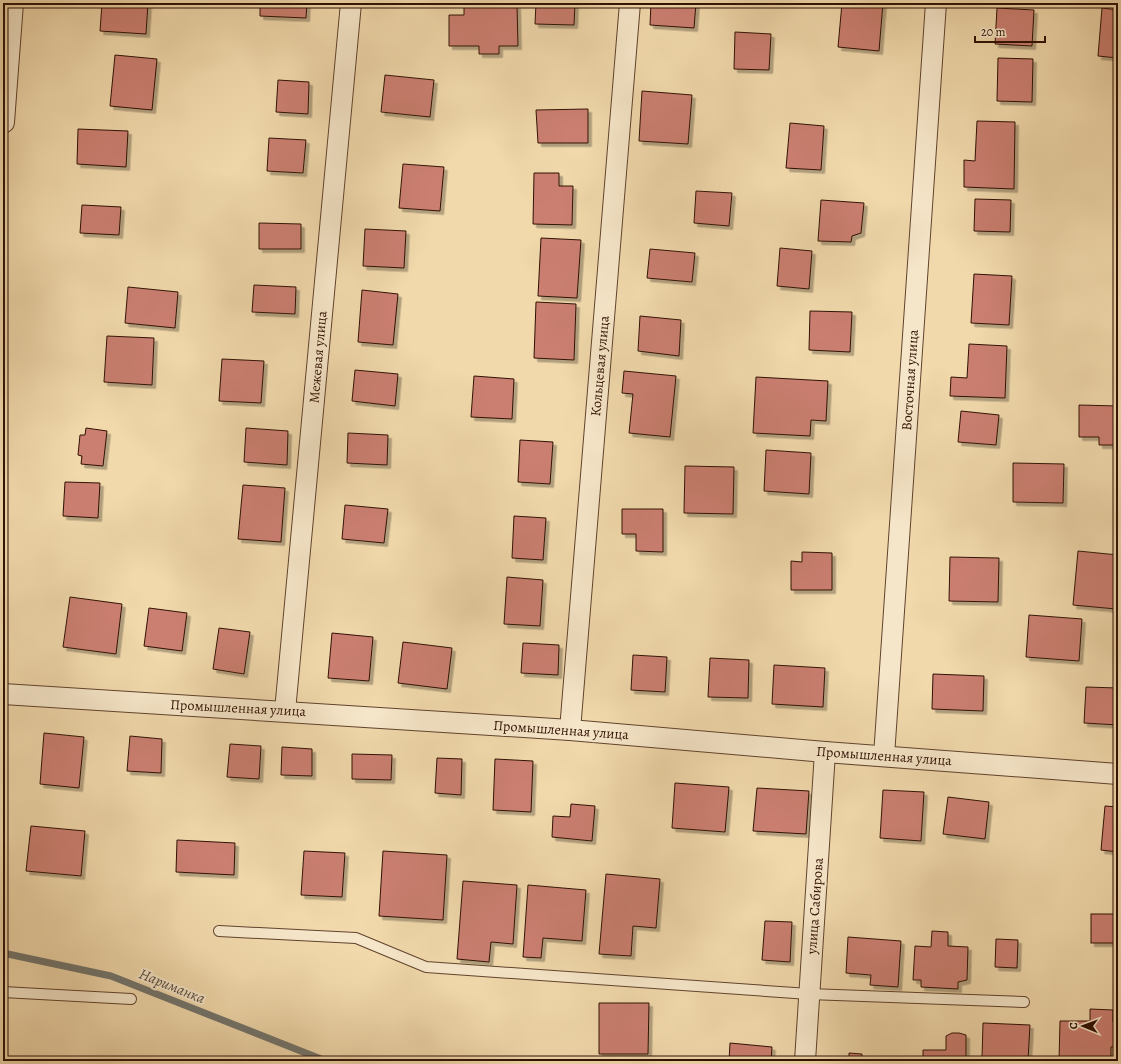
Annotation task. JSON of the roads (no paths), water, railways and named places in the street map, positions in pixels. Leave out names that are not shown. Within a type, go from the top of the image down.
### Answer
[{"type":"street","points":[[3,122],[12,3]]},
{"type":"street","name":"Межевая улица","points":[[285,711],[351,3]]},
{"type":"street","name":"Кольцевая улица","points":[[570,730],[630,3]]},
{"type":"street","name":"Восточная улица","points":[[884,756],[936,3]]},
{"type":"street","name":"Промышленная улица","points":[[3,694],[570,730],[825,752],[1118,774]]},
{"type":"street","name":"улица Сабирова","points":[[805,1061],[825,752]]},
{"type":"lane","points":[[219,931],[356,938],[426,967],[809,994],[1024,1002]]},
{"type":"lane","points":[[3,992],[130,999]]},
{"type":"waterway","name":"Нариманка","points":[[3,953],[111,976],[326,1061]]}]
